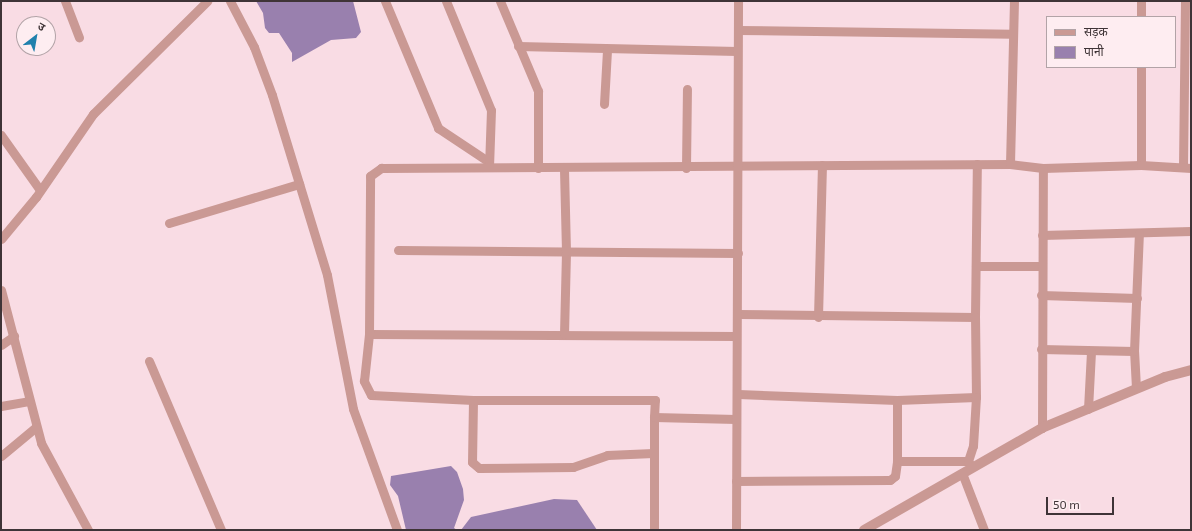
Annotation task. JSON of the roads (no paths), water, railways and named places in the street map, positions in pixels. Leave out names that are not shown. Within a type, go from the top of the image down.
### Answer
[{"type":"street","points":[[65,1],[79,37]]},
{"type":"street","points":[[1,239],[40,190],[93,114],[207,1]]},
{"type":"street","points":[[230,1],[264,72],[327,275],[353,409],[397,530]]},
{"type":"street","points":[[385,1],[438,128],[489,165]]},
{"type":"street","points":[[446,1],[490,105],[489,165]]},
{"type":"street","points":[[500,1],[538,91],[538,168]]},
{"type":"street","points":[[736,530],[736,419],[738,394],[736,336],[738,314],[738,1]]},
{"type":"street","points":[[1010,164],[1014,1]]},
{"type":"street","points":[[1141,1],[1141,16]]},
{"type":"street","points":[[654,530],[653,453],[655,400],[473,400],[371,395],[364,381],[369,334],[370,176],[381,168],[489,165],[538,168],[686,168],[976,164],[1010,164],[1043,168],[1141,165],[1187,167],[1185,1]]},
{"type":"street","points":[[738,30],[1012,34]]},
{"type":"street","points":[[518,46],[607,50],[738,51]]},
{"type":"street","points":[[604,104],[607,50]]},
{"type":"street","points":[[1141,68],[1141,165]]},
{"type":"street","points":[[686,168],[687,89]]},
{"type":"street","points":[[1,135],[40,190]]},
{"type":"street","points":[[970,464],[973,446],[976,397],[976,164]]},
{"type":"street","points":[[818,317],[822,165]]},
{"type":"street","points":[[564,168],[566,251],[564,334]]},
{"type":"street","points":[[1042,428],[1041,295],[1043,168]]},
{"type":"street","points":[[169,223],[299,184]]},
{"type":"street","points":[[1042,235],[1191,231]]},
{"type":"street","points":[[1136,388],[1134,351],[1139,233]]},
{"type":"street","points":[[398,250],[738,253]]},
{"type":"street","points":[[976,266],[1042,266]]},
{"type":"street","points":[[1,290],[14,336],[36,427],[50,462],[88,530]]},
{"type":"street","points":[[1041,295],[1137,298]]},
{"type":"street","points":[[738,314],[818,317],[975,317]]},
{"type":"street","points":[[369,334],[736,336]]},
{"type":"street","points":[[1,345],[14,336]]},
{"type":"street","points":[[1041,350],[1134,351]]},
{"type":"street","points":[[1088,409],[1091,351]]},
{"type":"street","points":[[149,361],[221,530]]},
{"type":"street","points":[[864,530],[962,473],[970,464],[1042,428],[1136,388],[1191,370]]},
{"type":"street","points":[[738,394],[897,400],[976,397]]},
{"type":"street","points":[[473,400],[472,462],[478,468],[573,467],[607,455],[653,453]]},
{"type":"street","points":[[736,481],[884,482],[895,476],[897,461],[897,400]]},
{"type":"street","points":[[1,406],[29,401]]},
{"type":"street","points":[[654,417],[736,419]]},
{"type":"street","points":[[1,456],[36,427]]},
{"type":"street","points":[[897,461],[970,464]]},
{"type":"street","points":[[962,473],[984,530]]},
{"type":"water","points":[[256,1],[353,1],[361,32],[356,38],[331,40],[292,62],[292,53],[279,33],[269,33],[265,28],[263,13]]},
{"type":"water","points":[[451,466],[457,472],[463,489],[464,500],[454,528],[457,530],[406,530],[398,496],[390,485],[391,476]]},
{"type":"water","points":[[554,499],[577,500],[597,530],[461,530],[471,517]]}]
